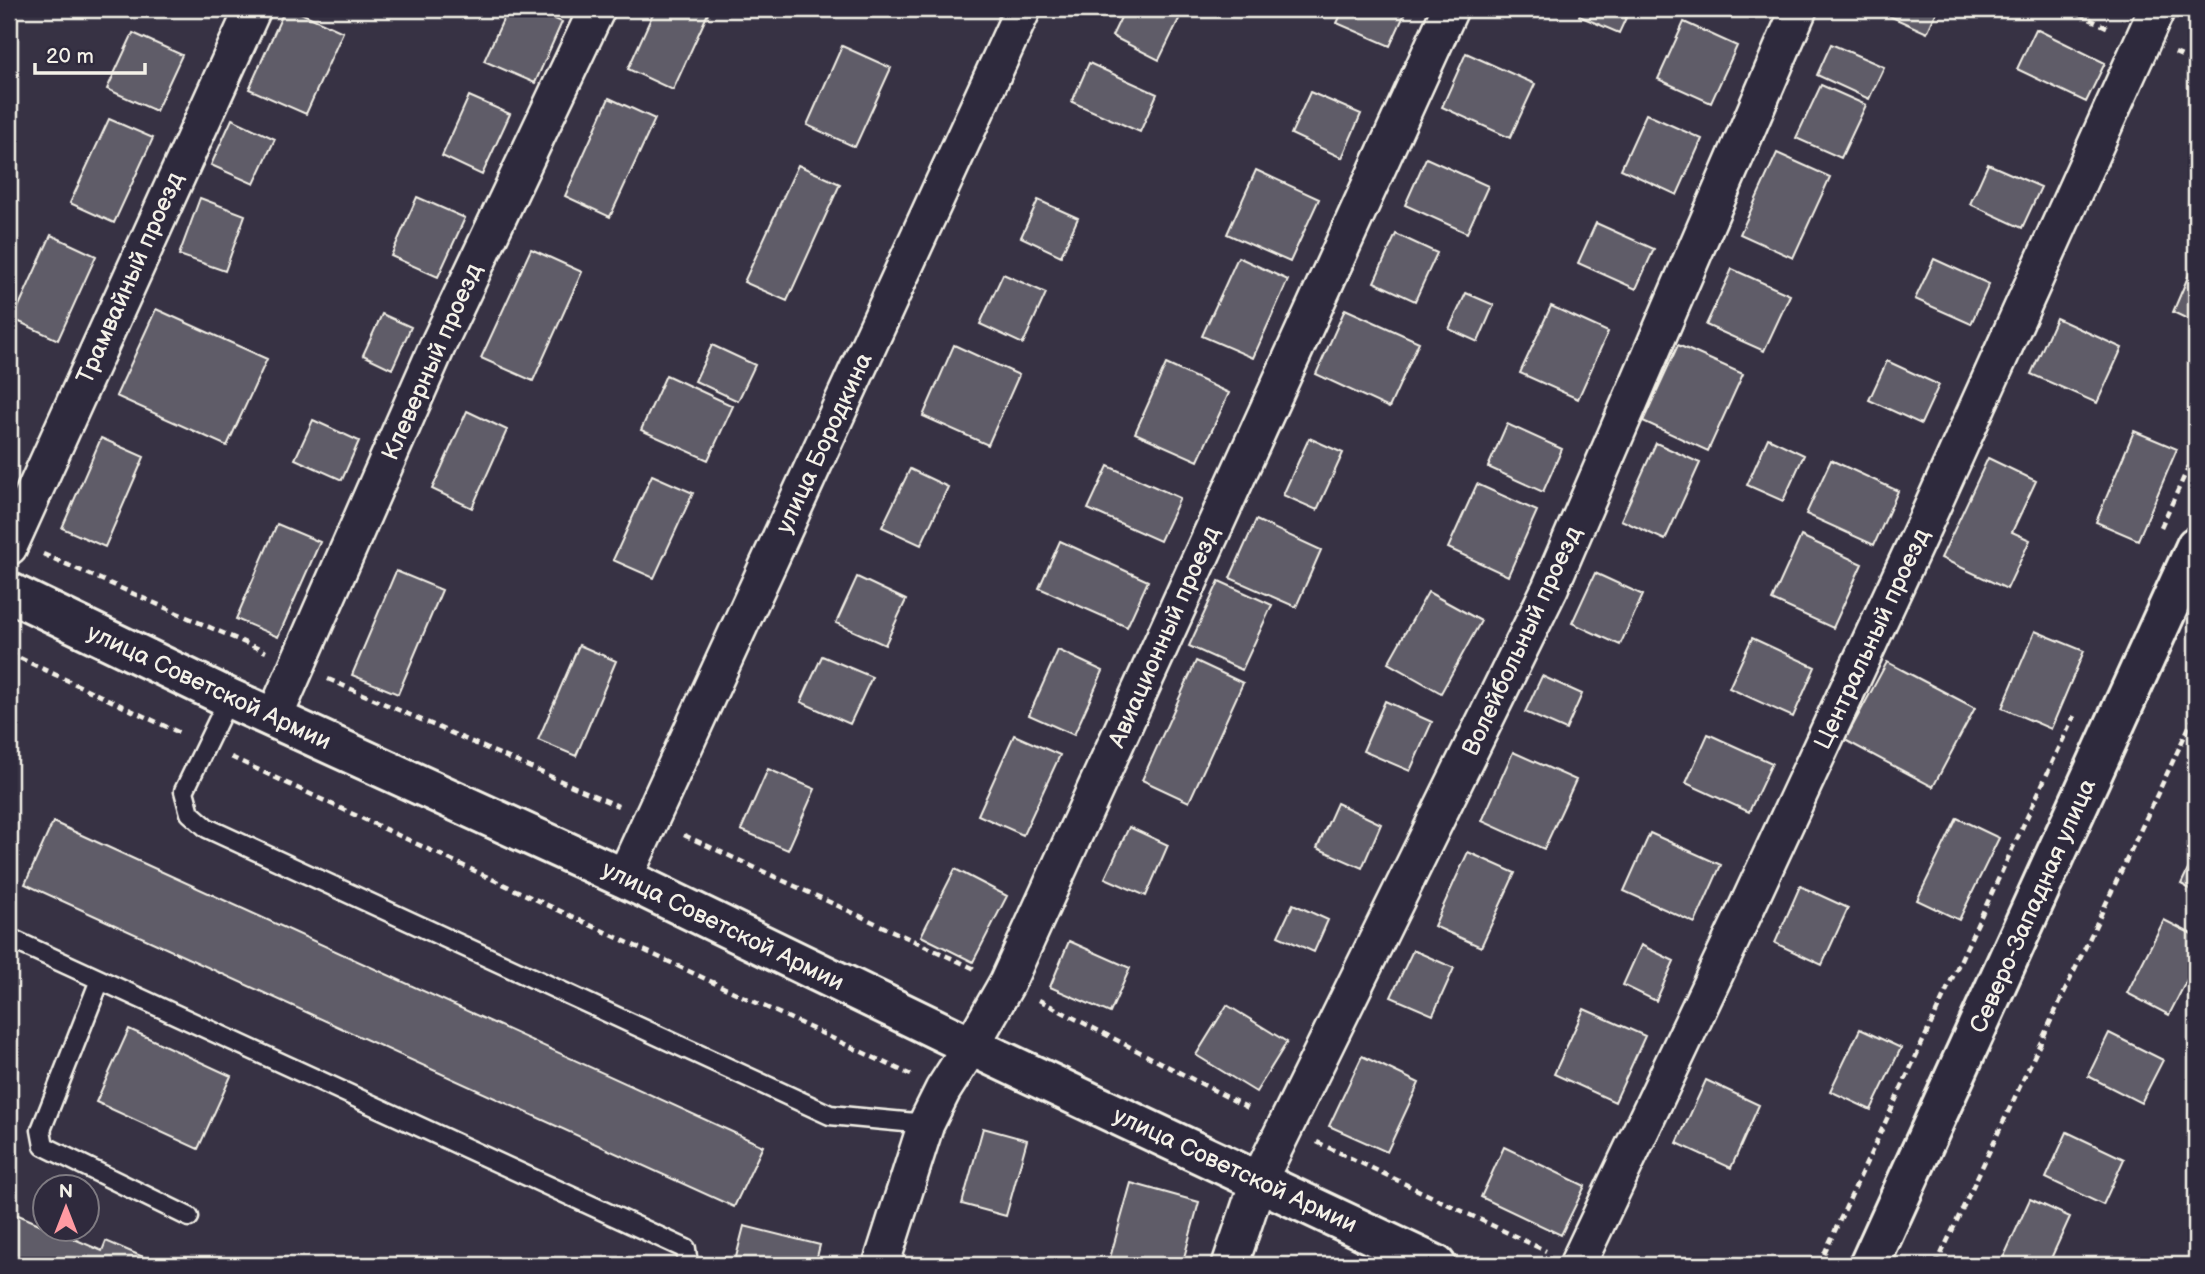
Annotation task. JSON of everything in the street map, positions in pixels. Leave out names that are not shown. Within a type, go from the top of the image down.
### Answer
[{"type":"street","name":"Трамвайный проезд","points":[[10,543],[253,9]]},
{"type":"street","name":"Клеверный проезд","points":[[274,718],[437,347],[597,9]]},
{"type":"street","name":"улица Бородкина","points":[[624,878],[1023,9]]},
{"type":"street","name":"Авиационный проезд","points":[[881,1265],[926,1124],[943,1090],[1007,983],[1450,9]]},
{"type":"street","name":"Волейбольный проезд","points":[[1230,1265],[1258,1182],[1550,588],[1799,9]]},
{"type":"street","name":"Центральный проезд","points":[[1564,1259],[1918,539],[2157,9]]},
{"type":"street","name":"Северо-Западная улица","points":[[1869,1265],[2196,546]]},
{"type":"street","name":"улица Советской Армии","points":[[9,592],[119,647],[624,878],[971,1046],[1436,1265]]},
{"type":"lane","points":[[229,698],[184,791],[190,813],[207,828],[830,1115],[926,1124]]},
{"type":"lane","points":[[9,938],[686,1248],[688,1265]]},
{"type":"lane","points":[[100,980],[41,1130],[44,1146],[189,1217]]},
{"type":"path","points":[[2156,539],[2196,451]]},
{"type":"path","points":[[10,543],[651,820],[1007,983],[1286,1127],[1564,1259]]},
{"type":"path","points":[[9,653],[943,1090]]},
{"type":"path","points":[[1936,1265],[2196,712]]},
{"type":"path","points":[[1819,1265],[2074,714]]},
{"type":"building","points":[[9,9],[18,9],[9,30]]},
{"type":"building","points":[[285,9],[292,9],[343,32],[306,114],[249,89]]},
{"type":"building","points":[[508,9],[532,9],[562,22],[535,83],[484,61]]},
{"type":"building","points":[[655,9],[710,9],[673,90],[628,69]]},
{"type":"building","points":[[1125,9],[1184,9],[1159,60],[1112,36]]},
{"type":"building","points":[[1344,9],[1407,9],[1390,46],[1337,23]]},
{"type":"building","points":[[1582,9],[1630,9],[1619,33],[1579,16]]},
{"type":"building","points":[[1874,9],[1938,9],[1927,33]]},
{"type":"building","points":[[1684,22],[1737,46],[1711,103],[1658,79]]},
{"type":"building","points":[[2036,29],[2105,63],[2086,102],[2017,69]]},
{"type":"building","points":[[133,33],[182,55],[156,111],[107,89]]},
{"type":"building","points":[[1831,44],[1884,67],[1869,99],[1817,75]]},
{"type":"building","points":[[842,46],[891,68],[855,147],[807,125]]},
{"type":"building","points":[[1466,53],[1535,84],[1510,138],[1442,107]]},
{"type":"building","points":[[1089,63],[1157,94],[1140,132],[1072,102]]},
{"type":"building","points":[[1821,85],[1866,105],[1841,158],[1796,138]]},
{"type":"building","points":[[1310,92],[1361,114],[1342,158],[1291,134]]},
{"type":"building","points":[[469,96],[510,114],[482,175],[442,156]]},
{"type":"building","points":[[609,98],[655,119],[610,217],[565,196]]},
{"type":"building","points":[[1646,114],[1702,139],[1677,195],[1621,169]]},
{"type":"building","points":[[109,119],[153,138],[114,223],[70,203]]},
{"type":"building","points":[[232,119],[275,139],[254,184],[211,165]]},
{"type":"building","points":[[1777,153],[1830,177],[1793,258],[1740,234]]},
{"type":"building","points":[[1426,158],[1488,186],[1467,233],[1405,205]]},
{"type":"building","points":[[1988,164],[2041,187],[2022,228],[1970,204]]},
{"type":"building","points":[[798,165],[840,184],[787,301],[744,282]]},
{"type":"building","points":[[1256,170],[1319,199],[1290,262],[1227,234]]},
{"type":"building","points":[[417,197],[465,218],[438,277],[391,256]]},
{"type":"building","points":[[200,198],[245,215],[225,271],[179,255]]},
{"type":"building","points":[[1038,200],[1078,218],[1061,256],[1021,237]]},
{"type":"building","points":[[1596,223],[1654,249],[1636,289],[1578,263]]},
{"type":"building","points":[[1396,234],[1437,253],[1415,301],[1374,282]]},
{"type":"building","points":[[51,235],[96,256],[58,340],[13,319]]},
{"type":"building","points":[[531,249],[582,272],[533,381],[481,358]]},
{"type":"building","points":[[1238,257],[1288,280],[1253,358],[1202,336]]},
{"type":"building","points":[[2196,258],[2196,323],[2173,312]]},
{"type":"building","points":[[1934,259],[1989,284],[1971,324],[1915,299]]},
{"type":"building","points":[[1732,269],[1790,295],[1764,351],[1706,325]]},
{"type":"building","points":[[1003,274],[1046,293],[1023,344],[980,324]]},
{"type":"building","points":[[1466,293],[1494,305],[1478,342],[1449,329]]},
{"type":"building","points":[[1551,306],[1608,332],[1578,399],[1520,373]]},
{"type":"building","points":[[156,309],[267,359],[227,446],[116,396]]},
{"type":"building","points":[[1345,309],[1419,342],[1389,408],[1316,374]]},
{"type":"building","points":[[382,314],[411,327],[392,369],[363,355]]},
{"type":"building","points":[[2056,318],[2122,348],[2097,403],[2031,374]]},
{"type":"building","points":[[712,345],[755,365],[738,401],[695,381]]},
{"type":"building","points":[[954,345],[1019,375],[988,445],[923,416]]},
{"type":"building","points":[[1678,345],[1743,374],[1708,451],[1643,421]]},
{"type":"building","points":[[1887,361],[1939,385],[1921,424],[1869,400]]},
{"type":"building","points":[[1166,364],[1229,393],[1198,461],[1135,433]]},
{"type":"building","points":[[666,375],[733,406],[708,460],[641,430]]},
{"type":"building","points":[[467,411],[507,430],[472,508],[432,489]]},
{"type":"building","points":[[313,420],[359,441],[342,480],[295,459]]},
{"type":"building","points":[[1507,424],[1562,449],[1543,492],[1488,467]]},
{"type":"building","points":[[2134,431],[2177,449],[2138,540],[2096,522]]},
{"type":"building","points":[[101,438],[144,457],[105,547],[62,528]]},
{"type":"building","points":[[1309,438],[1343,453],[1317,510],[1283,495]]},
{"type":"building","points":[[1768,438],[1804,455],[1783,501],[1747,485]]},
{"type":"building","points":[[1656,443],[1700,463],[1665,540],[1621,520]]},
{"type":"building","points":[[1988,458],[2036,481],[2012,532],[2030,540],[2007,589],[1941,558]]},
{"type":"building","points":[[1831,460],[1898,491],[1874,545],[1806,514]]},
{"type":"building","points":[[1108,466],[1180,498],[1160,541],[1088,509]]},
{"type":"building","points":[[910,469],[948,487],[921,545],[882,527]]},
{"type":"building","points":[[652,475],[693,493],[654,578],[613,560]]},
{"type":"building","points":[[1477,484],[1537,511],[1508,576],[1448,548]]},
{"type":"building","points":[[1256,520],[1321,550],[1296,607],[1230,578]]},
{"type":"building","points":[[277,524],[320,542],[278,637],[236,619]]},
{"type":"building","points":[[1801,536],[1862,564],[1833,628],[1772,600]]},
{"type":"building","points":[[1060,541],[1148,581],[1127,627],[1039,588]]},
{"type":"building","points":[[396,571],[442,590],[398,694],[352,675]]},
{"type":"building","points":[[1595,573],[1643,595],[1620,645],[1572,623]]},
{"type":"building","points":[[857,577],[906,600],[885,645],[836,623]]},
{"type":"building","points":[[1219,581],[1272,605],[1242,670],[1189,646]]},
{"type":"building","points":[[1428,592],[1481,621],[1441,693],[1388,663]]},
{"type":"building","points":[[2035,631],[2084,651],[2051,729],[2002,708]]},
{"type":"building","points":[[1752,638],[1815,667],[1793,717],[1729,688]]},
{"type":"building","points":[[579,645],[616,661],[576,756],[538,740]]},
{"type":"building","points":[[1058,650],[1103,671],[1074,735],[1029,715]]},
{"type":"building","points":[[822,656],[872,677],[850,724],[801,702]]},
{"type":"building","points":[[1196,661],[1243,683],[1189,802],[1142,780]]},
{"type":"building","points":[[1887,662],[1975,708],[1933,787],[1845,740]]},
{"type":"building","points":[[1542,676],[1582,694],[1566,730],[1525,712]]},
{"type":"building","points":[[1385,701],[1432,722],[1410,771],[1363,751]]},
{"type":"building","points":[[1708,734],[1772,763],[1749,812],[1686,783]]},
{"type":"building","points":[[1014,735],[1060,755],[1023,835],[978,815]]},
{"type":"building","points":[[1513,752],[1576,780],[1544,849],[1482,821]]},
{"type":"building","points":[[768,769],[815,789],[788,850],[741,830]]},
{"type":"building","points":[[1337,803],[1381,824],[1362,868],[1317,848]]},
{"type":"building","points":[[1957,818],[1999,838],[1959,920],[1917,900]]},
{"type":"building","points":[[53,822],[763,1146],[734,1207],[25,884]]},
{"type":"building","points":[[1129,827],[1168,845],[1146,896],[1105,878]]},
{"type":"building","points":[[1650,833],[1721,865],[1695,923],[1624,891]]},
{"type":"building","points":[[1468,852],[1515,873],[1481,947],[1434,926]]},
{"type":"building","points":[[2196,853],[2196,892],[2181,884]]},
{"type":"building","points":[[955,869],[1007,896],[973,962],[921,936]]},
{"type":"building","points":[[1800,886],[1848,908],[1822,965],[1775,943]]},
{"type":"building","points":[[1293,904],[1328,920],[1314,952],[1278,936]]},
{"type":"building","points":[[2164,920],[2196,936],[2196,962],[2169,1015],[2127,993]]},
{"type":"building","points":[[1069,941],[1130,968],[1110,1013],[1050,987]]},
{"type":"building","points":[[1641,945],[1674,961],[1656,1001],[1623,985]]},
{"type":"building","points":[[1413,950],[1454,968],[1433,1015],[1391,997]]},
{"type":"building","points":[[1227,1005],[1287,1042],[1256,1092],[1196,1055]]},
{"type":"building","points":[[1584,1009],[1645,1036],[1615,1102],[1554,1074]]},
{"type":"building","points":[[129,1029],[231,1076],[198,1149],[96,1102]]},
{"type":"building","points":[[1860,1029],[1901,1048],[1871,1110],[1830,1091]]},
{"type":"building","points":[[2109,1033],[2163,1060],[2141,1103],[2088,1076]]},
{"type":"building","points":[[1362,1056],[1419,1083],[1387,1152],[1329,1126]]},
{"type":"building","points":[[1706,1080],[1759,1105],[1731,1168],[1677,1143]]},
{"type":"building","points":[[983,1128],[1027,1140],[1006,1216],[962,1204]]},
{"type":"building","points":[[2067,1132],[2124,1159],[2103,1205],[2046,1178]]},
{"type":"building","points":[[1504,1147],[1585,1186],[1561,1235],[1481,1197]]},
{"type":"building","points":[[1131,1183],[1199,1202],[1182,1265],[1137,1265],[1110,1258]]},
{"type":"building","points":[[2030,1199],[2070,1217],[2048,1265],[2000,1265]]},
{"type":"building","points":[[9,1211],[32,1221],[32,1242],[81,1242],[102,1251],[106,1241],[162,1265],[9,1265]]},
{"type":"building","points":[[744,1226],[820,1245],[815,1265],[734,1265]]}]
